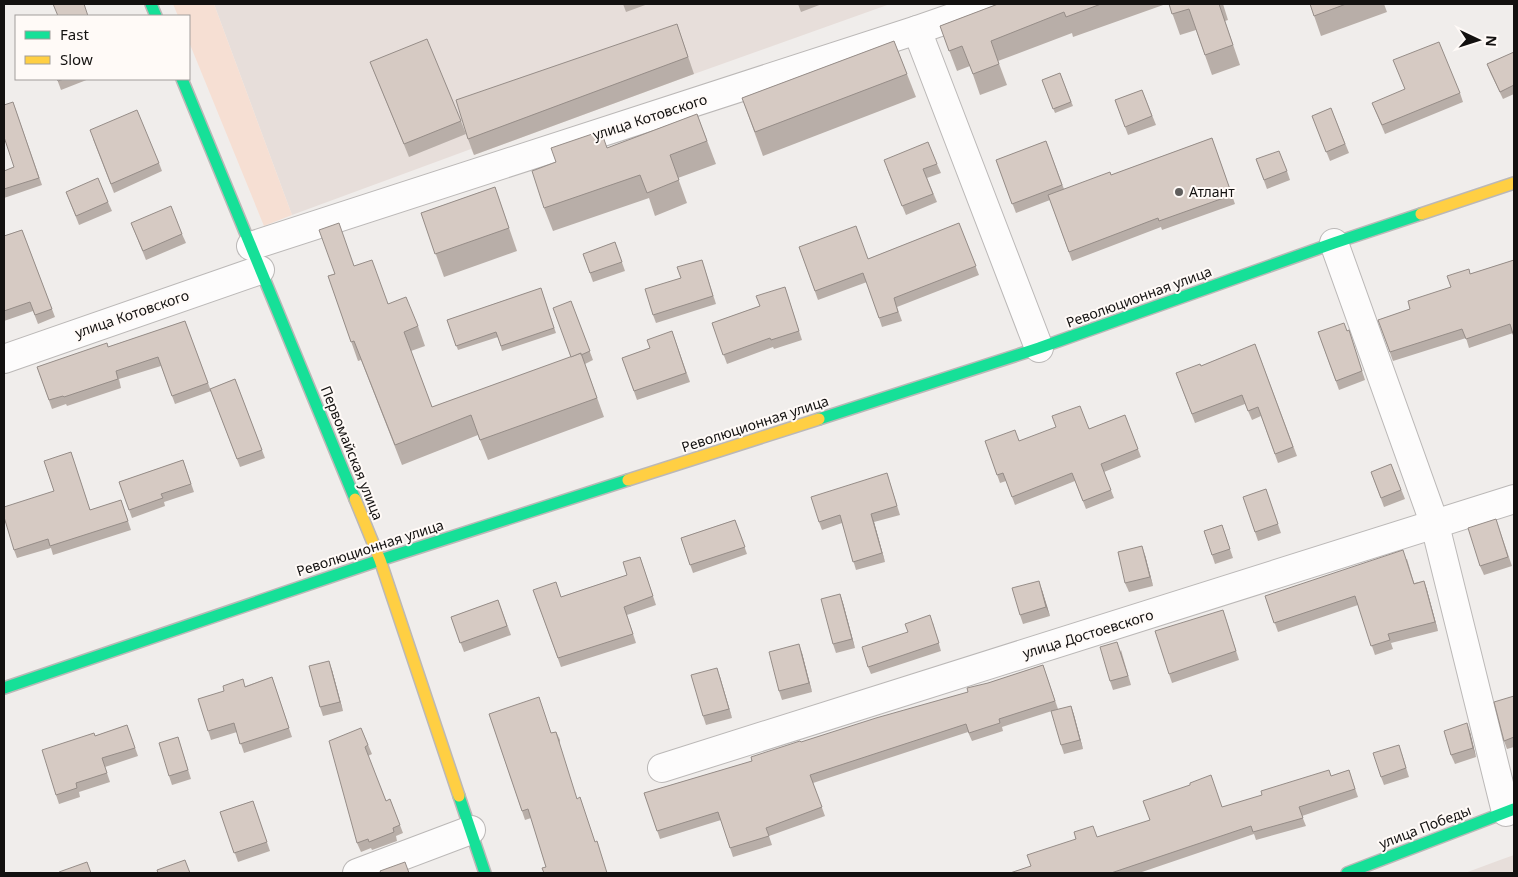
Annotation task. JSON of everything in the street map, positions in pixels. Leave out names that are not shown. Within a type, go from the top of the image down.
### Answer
[{"type":"street","name":"улица Котовского","points":[[4,359],[255,258],[992,4]]},
{"type":"street","points":[[918,30],[1039,348]]},
{"type":"street","name":"Первомайская улица","points":[[182,80],[380,560],[485,873]]},
{"type":"street","name":"Революционная улица","points":[[4,688],[380,560],[1039,348],[1334,243],[1514,183]]},
{"type":"street","points":[[1334,243],[1435,525],[1510,810]]},
{"type":"street","name":"улица Достоевского","points":[[662,768],[1514,499]]},
{"type":"street","name":"улица Победы","points":[[1347,873],[1510,810]]},
{"type":"street","points":[[357,873],[471,830]]},
{"type":"shaded area","points":[[173,4],[214,4],[292,215],[264,226],[190,44],[190,15],[178,15]]},
{"type":"shaded area","points":[[214,4],[890,4],[474,155],[471,149],[292,215]]},
{"type":"shaded area","points":[[1514,855],[1514,873],[1465,873],[1500,860]]},
{"type":"building","points":[[53,4],[84,4],[88,15],[58,15]]},
{"type":"building","points":[[998,4],[1101,4],[1066,17],[1064,12],[991,41],[999,64],[973,74],[962,46],[949,51],[940,26]]},
{"type":"building","points":[[1169,4],[1219,4],[1233,45],[1205,55],[1189,9],[1172,14]]},
{"type":"building","points":[[1310,4],[1346,4],[1314,16]]},
{"type":"building","points":[[677,24],[688,57],[468,139],[456,100]]},
{"type":"building","points":[[427,39],[461,121],[404,144],[370,62]]},
{"type":"building","points":[[894,41],[907,74],[755,132],[742,98]]},
{"type":"building","points":[[1439,42],[1460,93],[1382,125],[1372,103],[1405,89],[1393,60]]},
{"type":"building","points":[[1514,52],[1514,85],[1500,92],[1487,64]]},
{"type":"building","points":[[1060,73],[1071,102],[1053,109],[1042,80]]},
{"type":"building","points":[[1142,90],[1152,116],[1125,127],[1115,100]]},
{"type":"building","points":[[13,102],[39,178],[4,189],[4,171],[14,167],[4,137],[4,105]]},
{"type":"building","points":[[1331,108],[1345,144],[1326,152],[1312,116]]},
{"type":"building","points":[[137,110],[159,163],[111,184],[90,130]]},
{"type":"building","points":[[697,114],[707,141],[670,155],[679,180],[647,193],[640,175],[544,208],[532,171],[556,162],[551,148],[601,131],[607,148]]},
{"type":"building","points":[[1212,138],[1232,195],[1159,221],[1158,218],[1069,252],[1048,195],[1110,172],[1111,175]]},
{"type":"building","points":[[1046,141],[1062,185],[1012,204],[996,160]]},
{"type":"building","points":[[928,142],[937,164],[923,169],[933,194],[902,206],[884,160]]},
{"type":"building","points":[[1279,151],[1287,171],[1264,180],[1256,159]]},
{"type":"building","points":[[98,178],[108,202],[76,216],[66,192]]},
{"type":"building","points":[[495,187],[509,228],[435,254],[421,213]]},
{"type":"building","points":[[171,206],[182,234],[143,251],[131,223]]},
{"type":"building","points":[[339,223],[354,266],[372,260],[388,304],[406,297],[418,326],[404,332],[432,407],[581,353],[597,398],[480,440],[471,415],[395,445],[354,341],[351,342],[328,276],[335,274],[319,230]]},
{"type":"building","points":[[959,223],[976,266],[894,298],[898,312],[879,318],[863,273],[815,291],[799,247],[856,226],[868,259]]},
{"type":"building","points":[[22,230],[52,309],[35,315],[30,302],[4,311],[4,236]]},
{"type":"building","points":[[615,242],[622,262],[590,273],[583,254]]},
{"type":"building","points":[[702,260],[713,296],[653,315],[645,289],[681,278],[677,267]]},
{"type":"building","points":[[1514,260],[1514,337],[1510,324],[1466,339],[1462,329],[1390,352],[1378,320],[1410,309],[1408,301],[1451,287],[1447,276],[1469,269],[1470,274]]},
{"type":"building","points":[[785,287],[799,331],[771,340],[770,338],[723,355],[712,323],[760,306],[756,296]]},
{"type":"building","points":[[541,288],[554,328],[501,346],[496,332],[456,346],[447,320]]},
{"type":"building","points":[[571,301],[590,351],[571,357],[553,308]]},
{"type":"building","points":[[185,321],[208,383],[172,396],[158,357],[116,371],[118,379],[49,400],[37,367],[107,343],[108,347]]},
{"type":"building","points":[[1344,323],[1347,331],[1349,330],[1362,371],[1336,381],[1318,332]]},
{"type":"building","points":[[672,331],[686,373],[634,391],[622,358],[650,348],[647,340]]},
{"type":"building","points":[[1255,344],[1293,447],[1275,454],[1258,407],[1248,411],[1242,395],[1192,414],[1176,373],[1200,364],[1201,366]]},
{"type":"building","points":[[235,379],[262,450],[237,459],[210,389]]},
{"type":"building","points":[[1080,406],[1089,429],[1125,415],[1138,449],[1101,464],[1111,490],[1083,501],[1072,473],[1012,497],[1003,473],[997,475],[985,441],[1015,430],[1019,441],[1056,427],[1052,416]]},
{"type":"building","points":[[71,452],[90,510],[121,500],[128,521],[50,546],[48,539],[14,550],[4,517],[4,507],[54,491],[44,461]]},
{"type":"building","points":[[183,460],[191,484],[161,494],[163,498],[129,510],[119,482]]},
{"type":"building","points":[[1391,464],[1401,490],[1381,498],[1371,472]]},
{"type":"building","points":[[887,473],[897,506],[871,514],[882,553],[853,562],[840,515],[819,522],[811,497]]},
{"type":"building","points":[[1266,489],[1278,524],[1255,532],[1243,497]]},
{"type":"building","points":[[1496,519],[1508,557],[1480,566],[1468,528]]},
{"type":"building","points":[[735,520],[745,547],[690,565],[681,538]]},
{"type":"building","points":[[1222,525],[1230,549],[1212,555],[1204,531]]},
{"type":"building","points":[[1142,546],[1150,577],[1125,583],[1118,552]]},
{"type":"building","points":[[1403,550],[1414,584],[1424,581],[1435,622],[1388,634],[1390,640],[1371,646],[1355,596],[1274,623],[1265,596]]},
{"type":"building","points":[[640,557],[653,596],[624,607],[633,634],[558,658],[533,590],[556,582],[561,597],[627,575],[623,562]]},
{"type":"building","points":[[1039,581],[1046,607],[1020,615],[1012,588]]},
{"type":"building","points":[[840,594],[852,639],[833,644],[821,599]]},
{"type":"building","points":[[498,600],[507,626],[460,643],[451,617]]},
{"type":"building","points":[[1223,610],[1236,651],[1169,674],[1155,631]]},
{"type":"building","points":[[930,615],[939,643],[868,667],[862,647],[908,632],[905,624]]},
{"type":"building","points":[[1117,642],[1128,676],[1110,681],[1100,647]]},
{"type":"building","points":[[799,644],[809,683],[779,691],[769,652]]},
{"type":"building","points":[[329,661],[340,702],[320,707],[309,666]]},
{"type":"building","points":[[1043,665],[1055,701],[999,719],[1000,723],[969,733],[966,724],[810,775],[822,807],[766,828],[769,836],[730,848],[718,812],[657,831],[644,793],[752,761],[751,757],[800,741],[968,692],[967,688]]},
{"type":"building","points":[[717,668],[729,709],[703,716],[691,675]]},
{"type":"building","points":[[272,677],[289,728],[240,744],[234,723],[208,731],[198,699],[224,691],[223,686],[243,679],[245,687]]},
{"type":"building","points":[[1514,696],[1514,737],[1504,741],[1494,702]]},
{"type":"building","points":[[539,697],[551,733],[556,732],[577,799],[580,797],[607,873],[544,873],[542,868],[546,867],[528,809],[522,811],[489,714]]},
{"type":"building","points":[[1071,706],[1080,740],[1061,745],[1051,711]]},
{"type":"building","points":[[1467,723],[1473,748],[1451,755],[1444,731]]},
{"type":"building","points":[[127,725],[135,748],[102,758],[107,773],[76,783],[77,788],[56,795],[42,750],[94,733],[95,736]]},
{"type":"building","points":[[361,728],[368,745],[365,747],[386,801],[390,799],[400,825],[393,828],[394,832],[369,842],[368,839],[357,843],[329,741]]},
{"type":"building","points":[[178,737],[188,770],[169,776],[159,743]]},
{"type":"building","points":[[1399,745],[1406,768],[1381,777],[1373,753]]},
{"type":"building","points":[[1329,770],[1331,776],[1349,770],[1355,789],[1299,807],[1303,818],[1253,832],[1251,826],[1111,873],[1010,873],[1031,866],[1027,855],[1076,839],[1074,832],[1093,826],[1097,837],[1150,820],[1143,801],[1190,785],[1190,783],[1211,775],[1222,807],[1262,795],[1261,791]]},
{"type":"building","points":[[253,801],[267,842],[234,853],[220,812]]},
{"type":"building","points":[[185,860],[190,873],[158,873],[157,870]]},
{"type":"building","points":[[87,862],[91,873],[59,872]]},
{"type":"building","points":[[405,862],[409,873],[381,873],[380,871]]},
{"type":"traffic: fast","points":[[151,4],[156,15]]},
{"type":"traffic: fast","points":[[182,80],[355,499]]},
{"type":"traffic: fast","points":[[819,419],[1039,348],[1421,214]]},
{"type":"traffic: fast","points":[[4,688],[380,560],[628,480]]},
{"type":"traffic: fast","points":[[459,796],[485,873]]},
{"type":"traffic: fast","points":[[1347,873],[1514,809]]},
{"type":"traffic: slow","points":[[1421,214],[1514,183]]},
{"type":"traffic: slow","points":[[628,480],[819,419]]},
{"type":"traffic: slow","points":[[355,499],[380,560],[459,796]]},
{"type":"place","name":"Атлант","points":[[1179,192]]}]
